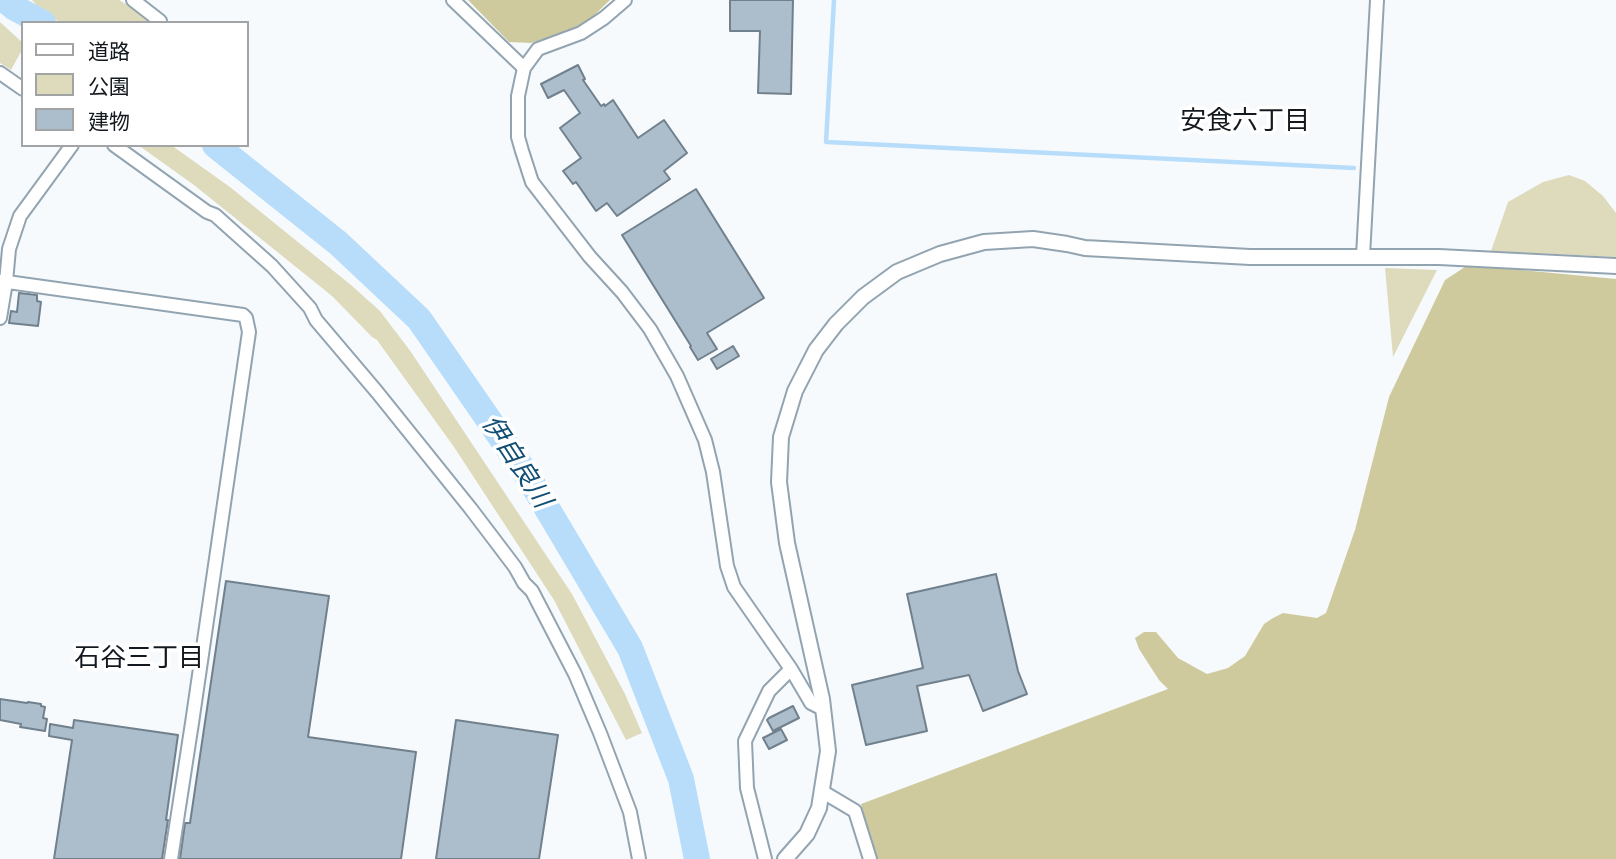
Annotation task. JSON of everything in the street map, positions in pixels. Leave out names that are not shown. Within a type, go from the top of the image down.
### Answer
[{"type":"street","points":[[133,0],[160,21]]},
{"type":"street","points":[[453,0],[524,68]]},
{"type":"street","points":[[625,0],[581,33],[538,49],[524,68],[518,96],[518,137],[532,182],[590,257],[622,292],[649,329],[677,376],[705,440],[713,472],[727,566],[734,587],[791,669],[811,703],[823,709]]},
{"type":"street","points":[[1366,256],[1377,0]]},
{"type":"street","points":[[0,73],[21,88]]},
{"type":"street","points":[[0,318],[9,249],[20,216],[71,147]]},
{"type":"street","points":[[117,147],[206,212],[215,215],[272,266],[310,308],[316,320],[377,392],[515,567],[532,591],[575,674],[629,812],[639,859]]},
{"type":"street","points":[[785,859],[807,834],[819,808],[828,751],[823,709],[788,543],[779,482],[781,437],[795,391],[816,350],[836,324],[863,297],[897,272],[940,254],[984,242],[1033,239],[1085,248],[1250,257],[1439,257],[1616,266]]},
{"type":"street","points":[[3,281],[246,318],[248,332],[171,859]]},
{"type":"street","points":[[765,859],[747,788],[745,741],[769,691],[791,669]]},
{"type":"street","points":[[823,792],[855,811],[870,859]]},
{"type":"green space","points":[[32,0],[119,0],[146,16],[147,21],[58,21],[43,12]]},
{"type":"green space","points":[[0,22],[21,41],[21,52],[11,70],[0,63]]},
{"type":"green space","points":[[141,147],[174,147],[230,187],[380,311],[411,352],[572,594],[625,694],[642,733],[626,740],[554,600],[454,447],[377,340],[332,296],[194,185]]},
{"type":"green space","points":[[1569,175],[1585,181],[1603,196],[1616,213],[1616,257],[1491,251],[1508,202],[1543,182]]},
{"type":"green space","points":[[1385,268],[1437,270],[1393,357]]},
{"type":"shaded area","points":[[468,0],[610,0],[583,26],[531,43],[509,42]]},
{"type":"shaded area","points":[[1468,265],[1616,279],[1616,859],[875,859],[861,804],[1168,689],[1139,649],[1135,638],[1144,632],[1156,632],[1178,658],[1207,674],[1228,668],[1245,656],[1264,624],[1273,618],[1283,613],[1317,618],[1326,613],[1355,530],[1389,397],[1445,280]]},
{"type":"building","points":[[730,0],[793,0],[791,94],[758,93],[760,31],[730,31]]},
{"type":"building","points":[[578,65],[585,79],[583,80],[601,106],[613,100],[638,138],[664,120],[687,153],[664,171],[670,179],[617,216],[607,203],[596,211],[576,182],[573,184],[563,171],[581,158],[560,128],[580,113],[564,90],[548,98],[541,84]]},
{"type":"building","points":[[696,189],[764,298],[707,333],[717,349],[698,360],[622,235]]},
{"type":"building","points":[[19,293],[37,295],[37,301],[41,302],[38,326],[9,323],[11,311],[17,312]]},
{"type":"building","points":[[733,346],[739,356],[717,369],[711,359]]},
{"type":"building","points":[[996,574],[1018,671],[1027,694],[983,711],[969,675],[917,686],[927,731],[866,745],[852,685],[923,668],[907,594]]},
{"type":"building","points":[[226,581],[329,596],[308,737],[416,752],[401,859],[180,859],[185,823],[190,823]]},
{"type":"building","points":[[0,699],[41,704],[45,707],[43,718],[47,719],[45,731],[0,720]]},
{"type":"building","points":[[793,706],[799,718],[773,731],[767,720]]},
{"type":"building","points":[[74,720],[178,735],[162,859],[54,859],[72,740],[49,736],[50,724],[73,728]]},
{"type":"building","points":[[456,720],[558,735],[539,859],[436,859]]},
{"type":"building","points":[[781,729],[787,740],[769,749],[763,738]]},
{"type":"waterway","name":"伊自良川","points":[[5,0],[39,21]]},
{"type":"waterway","points":[[834,0],[826,142],[1354,168]]},
{"type":"waterway","name":"伊自良川","points":[[218,147],[338,243],[419,319],[529,478],[630,648],[681,779],[697,859]]},
{"type":"district","name":"安食六丁目","points":[[1245,122]]},
{"type":"district","name":"石谷三丁目","points":[[139,659]]}]
